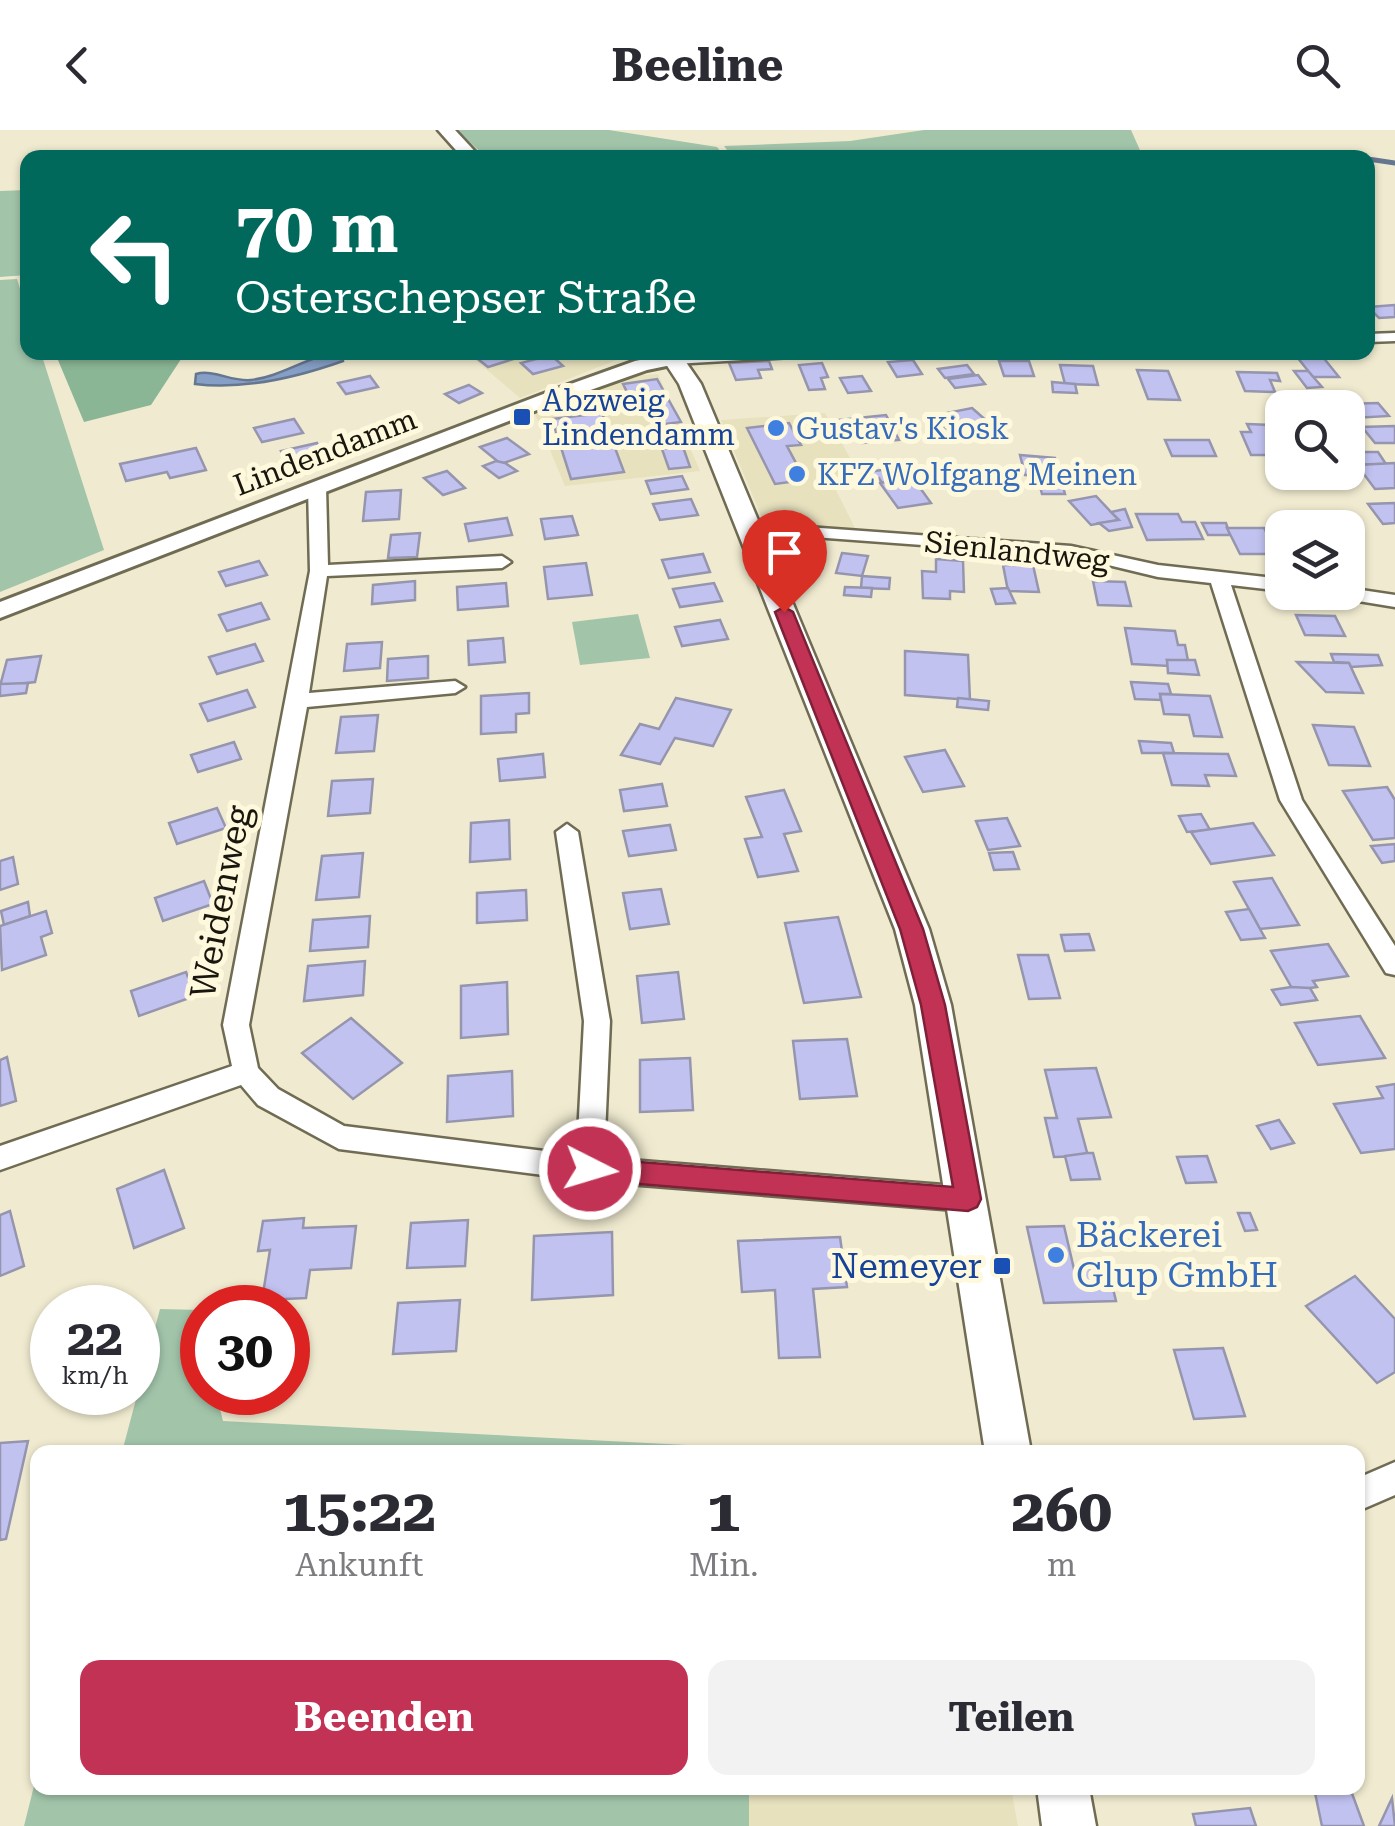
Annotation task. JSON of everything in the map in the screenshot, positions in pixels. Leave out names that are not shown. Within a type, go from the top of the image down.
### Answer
[{"type":"main road","points":[[446,130],[465,150]]},
{"type":"main road","points":[[674,360],[690,384],[912,929],[933,1005],[1007,1445]]},
{"type":"main road","points":[[1063,1795],[1069,1826]]},
{"type":"street","name":"Lindendamm","points":[[0,611],[656,360]]},
{"type":"street","name":"Weidenweg","points":[[246,1072],[236,1024],[298,701],[318,571],[317,487]]},
{"type":"street","name":"Sienlandweg","points":[[750,528],[1071,551],[1158,571],[1265,583]]},
{"type":"street","points":[[318,571],[502,562]]},
{"type":"street","points":[[1218,577],[1291,800],[1395,966]]},
{"type":"street","points":[[1365,597],[1395,602]]},
{"type":"street","points":[[298,701],[454,687]]},
{"type":"street","points":[[567,832],[598,1021],[590,1169]]},
{"type":"street","points":[[0,1158],[246,1072],[268,1097],[340,1137],[590,1169],[968,1199]]},
{"type":"street","points":[[1365,1492],[1395,1478]]},
{"type":"shaded area","points":[[475,360],[616,360],[520,398]]},
{"type":"shaded area","points":[[658,374],[700,471],[565,486],[535,414],[632,376]]},
{"type":"shaded area","points":[[825,413],[859,474],[836,490],[857,532],[765,525],[721,420]]},
{"type":"shaded area","points":[[749,1795],[1012,1795],[1018,1826],[749,1826]]},
{"type":"green space","points":[[456,130],[609,130],[719,150],[478,150]]},
{"type":"green space","points":[[924,130],[1131,130],[1140,150],[727,150],[724,146],[850,141]]},
{"type":"green space","points":[[20,190],[20,276],[0,277],[0,191]]},
{"type":"green space","points":[[17,279],[20,360],[43,360],[104,550],[0,592],[0,280]]},
{"type":"green space","points":[[58,360],[180,360],[151,405],[84,422]]},
{"type":"green space","points":[[638,614],[650,658],[580,665],[572,622]]},
{"type":"green space","points":[[160,1309],[180,1309],[180,1415],[222,1415],[223,1421],[686,1445],[124,1445],[132,1415],[160,1415]]},
{"type":"green space","points":[[32,1795],[749,1795],[749,1826],[24,1826]]},
{"type":"water","points":[[309,360],[343,361],[270,381],[195,384],[196,374],[251,380]]},
{"type":"building","points":[[1395,305],[1395,317],[1379,318],[1375,306]]},
{"type":"building","points":[[479,360],[510,360],[488,367]]},
{"type":"building","points":[[556,360],[563,366],[533,374],[521,363]]},
{"type":"building","points":[[913,360],[922,374],[897,377],[888,362]]},
{"type":"building","points":[[1299,360],[1325,360],[1339,377],[1313,377]]},
{"type":"building","points":[[769,361],[772,369],[758,370],[761,378],[736,380],[729,363]]},
{"type":"building","points":[[999,361],[1029,361],[1034,376],[1004,376]]},
{"type":"building","points":[[822,363],[828,377],[821,378],[825,389],[809,390],[799,365]]},
{"type":"building","points":[[967,365],[974,374],[945,378],[938,369]]},
{"type":"building","points":[[1060,365],[1093,366],[1098,385],[1065,384]]},
{"type":"building","points":[[1137,370],[1168,371],[1180,400],[1148,399]]},
{"type":"building","points":[[1294,371],[1308,371],[1322,387],[1307,388]]},
{"type":"building","points":[[1237,372],[1277,373],[1280,381],[1270,380],[1274,390],[1245,391]]},
{"type":"building","points":[[978,375],[985,384],[955,388],[948,379]]},
{"type":"building","points":[[370,376],[378,387],[346,394],[338,383]]},
{"type":"building","points":[[862,376],[871,391],[848,393],[840,378]]},
{"type":"building","points":[[657,379],[681,422],[657,425],[647,407],[605,413],[599,400],[629,396],[623,384]]},
{"type":"building","points":[[1052,382],[1075,384],[1077,393],[1053,392]]},
{"type":"building","points":[[469,385],[482,393],[459,403],[445,394]]},
{"type":"building","points":[[1365,403],[1378,403],[1389,416],[1365,417]]},
{"type":"building","points":[[972,408],[988,422],[948,430],[932,416]]},
{"type":"building","points":[[602,413],[624,472],[571,479],[552,419]]},
{"type":"building","points":[[886,415],[899,440],[862,443],[856,432],[845,433],[838,420]]},
{"type":"building","points":[[294,419],[303,433],[262,442],[254,428]]},
{"type":"building","points":[[789,423],[801,445],[787,446],[805,480],[775,484],[747,428]]},
{"type":"building","points":[[1247,424],[1265,425],[1265,455],[1251,455],[1241,432],[1251,432]]},
{"type":"building","points":[[1395,426],[1395,443],[1375,443],[1365,427]]},
{"type":"building","points":[[507,438],[529,454],[501,464],[480,447]]},
{"type":"building","points":[[1165,440],[1209,440],[1216,456],[1172,456]]},
{"type":"building","points":[[317,443],[324,456],[288,464],[281,451]]},
{"type":"building","points":[[683,447],[690,467],[669,469],[662,449]]},
{"type":"building","points":[[196,448],[206,470],[170,478],[167,472],[126,481],[120,464]]},
{"type":"building","points":[[1365,452],[1378,452],[1386,464],[1365,465]]},
{"type":"building","points":[[1020,455],[1055,458],[1058,476],[1025,475]]},
{"type":"building","points":[[496,461],[517,471],[499,478],[483,466]]},
{"type":"building","points":[[1395,463],[1395,488],[1375,489],[1365,476],[1365,465]]},
{"type":"building","points":[[891,469],[899,480],[882,483],[879,478],[869,479],[865,472]]},
{"type":"building","points":[[447,471],[465,488],[443,495],[424,478]]},
{"type":"building","points":[[1037,475],[1060,476],[1065,494],[1042,494]]},
{"type":"building","points":[[682,476],[688,489],[651,494],[646,481]]},
{"type":"building","points":[[913,478],[931,503],[898,508],[880,483]]},
{"type":"building","points":[[401,490],[399,519],[363,521],[366,492]]},
{"type":"building","points":[[1096,496],[1119,520],[1091,525],[1069,501]]},
{"type":"building","points":[[691,499],[698,515],[660,520],[653,504]]},
{"type":"building","points":[[1395,503],[1395,523],[1383,524],[1368,504]]},
{"type":"building","points":[[1125,509],[1132,527],[1109,531],[1099,523],[1119,520],[1111,512]]},
{"type":"building","points":[[1136,514],[1178,514],[1182,522],[1195,522],[1203,539],[1147,540]]},
{"type":"building","points":[[572,516],[578,535],[545,539],[541,519]]},
{"type":"building","points":[[507,518],[512,535],[469,541],[465,524]]},
{"type":"building","points":[[1202,523],[1226,523],[1230,535],[1208,535]]},
{"type":"building","points":[[1227,528],[1264,528],[1265,554],[1240,554]]},
{"type":"building","points":[[420,533],[417,557],[388,558],[391,535]]},
{"type":"building","points":[[842,553],[868,556],[862,576],[836,573]]},
{"type":"building","points":[[703,554],[710,572],[669,578],[662,560]]},
{"type":"building","points":[[936,559],[963,561],[964,592],[950,591],[950,599],[923,598],[922,571],[936,572]]},
{"type":"building","points":[[259,561],[267,575],[226,586],[219,572]]},
{"type":"building","points":[[586,563],[592,595],[548,599],[544,567]]},
{"type":"building","points":[[1003,565],[1033,565],[1039,592],[1008,591]]},
{"type":"building","points":[[862,576],[890,578],[889,589],[861,588]]},
{"type":"building","points":[[415,581],[415,600],[372,604],[373,585]]},
{"type":"building","points":[[1093,581],[1125,582],[1131,606],[1098,605]]},
{"type":"building","points":[[506,583],[508,606],[458,610],[457,587]]},
{"type":"building","points":[[714,583],[722,601],[680,607],[673,589]]},
{"type":"building","points":[[845,587],[872,588],[871,597],[844,595]]},
{"type":"building","points":[[1008,588],[1015,603],[996,604],[991,589]]},
{"type":"building","points":[[261,603],[269,619],[227,631],[219,615]]},
{"type":"building","points":[[1296,615],[1335,616],[1345,636],[1305,635]]},
{"type":"building","points":[[720,620],[728,639],[682,646],[675,627]]},
{"type":"building","points":[[1125,628],[1175,631],[1178,645],[1185,645],[1188,661],[1167,660],[1169,666],[1132,664]]},
{"type":"building","points":[[503,638],[505,662],[469,665],[468,641]]},
{"type":"building","points":[[382,642],[380,668],[344,671],[347,644]]},
{"type":"building","points":[[255,644],[263,661],[217,674],[209,657]]},
{"type":"building","points":[[905,651],[968,655],[970,700],[905,695]]},
{"type":"building","points":[[1331,654],[1378,655],[1382,665],[1351,667],[1349,663],[1334,662]]},
{"type":"building","points":[[41,656],[35,682],[0,686],[7,660]]},
{"type":"building","points":[[428,656],[428,678],[387,681],[388,659]]},
{"type":"building","points":[[1167,660],[1195,660],[1199,675],[1168,673]]},
{"type":"building","points":[[1297,662],[1349,663],[1363,693],[1326,692]]},
{"type":"building","points":[[1131,682],[1168,684],[1171,694],[1160,694],[1161,700],[1135,699]]},
{"type":"building","points":[[28,683],[26,693],[0,696],[0,684]]},
{"type":"building","points":[[247,690],[255,707],[208,721],[200,704]]},
{"type":"building","points":[[529,693],[529,713],[516,714],[516,732],[481,734],[481,696]]},
{"type":"building","points":[[1160,694],[1210,696],[1222,737],[1194,736],[1189,715],[1164,714]]},
{"type":"building","points":[[676,698],[731,710],[713,746],[675,738],[660,764],[621,755],[640,724],[659,729]]},
{"type":"building","points":[[958,698],[989,701],[988,710],[957,707]]},
{"type":"building","points":[[378,715],[374,751],[336,753],[341,717]]},
{"type":"building","points":[[1313,725],[1354,727],[1370,766],[1329,765]]},
{"type":"building","points":[[1139,741],[1171,743],[1174,753],[1142,753]]},
{"type":"building","points":[[234,742],[241,759],[198,772],[191,755]]},
{"type":"building","points":[[945,750],[964,786],[923,792],[905,757]]},
{"type":"building","points":[[1163,753],[1228,754],[1236,776],[1205,775],[1209,786],[1172,785]]},
{"type":"building","points":[[543,754],[545,777],[500,781],[498,759]]},
{"type":"building","points":[[373,779],[370,813],[328,816],[332,781]]},
{"type":"building","points":[[662,784],[667,806],[624,811],[620,790]]},
{"type":"building","points":[[1387,787],[1395,800],[1395,838],[1373,840],[1343,791]]},
{"type":"building","points":[[784,790],[801,831],[784,834],[798,871],[758,877],[745,839],[762,837],[746,797]]},
{"type":"building","points":[[217,808],[226,828],[177,844],[169,823]]},
{"type":"building","points":[[1201,814],[1210,830],[1187,832],[1179,816]]},
{"type":"building","points":[[1007,818],[1020,846],[988,850],[976,821]]},
{"type":"building","points":[[509,820],[510,859],[470,862],[471,823]]},
{"type":"building","points":[[1253,823],[1274,855],[1211,864],[1191,832]]},
{"type":"building","points":[[670,825],[676,850],[629,856],[623,831]]},
{"type":"building","points":[[1395,844],[1395,861],[1382,863],[1371,846]]},
{"type":"building","points":[[1013,852],[1019,869],[994,870],[989,853]]},
{"type":"building","points":[[363,853],[359,897],[316,900],[322,856]]},
{"type":"building","points":[[13,857],[18,884],[0,890],[0,861]]},
{"type":"building","points":[[1272,878],[1299,925],[1260,929],[1234,882]]},
{"type":"building","points":[[204,881],[213,904],[163,921],[155,898]]},
{"type":"building","points":[[661,889],[669,924],[630,929],[623,893]]},
{"type":"building","points":[[526,890],[527,920],[477,923],[477,893]]},
{"type":"building","points":[[28,902],[30,916],[4,925],[1,911]]},
{"type":"building","points":[[1249,909],[1265,938],[1241,940],[1226,912]]},
{"type":"building","points":[[46,911],[52,933],[41,937],[46,955],[2,970],[0,926]]},
{"type":"building","points":[[370,916],[368,947],[310,951],[313,920]]},
{"type":"building","points":[[838,917],[861,997],[804,1003],[785,923]]},
{"type":"building","points":[[1089,934],[1094,950],[1065,951],[1061,935]]},
{"type":"building","points":[[1328,944],[1348,976],[1313,981],[1317,987],[1293,990],[1271,951]]},
{"type":"building","points":[[1018,955],[1048,955],[1060,998],[1029,999]]},
{"type":"building","points":[[365,961],[363,995],[304,1001],[308,966]]},
{"type":"building","points":[[186,972],[195,996],[139,1016],[131,991]]},
{"type":"building","points":[[678,972],[684,1019],[642,1023],[637,976]]},
{"type":"building","points":[[507,982],[508,1034],[461,1038],[461,986]]},
{"type":"building","points":[[1310,988],[1317,1000],[1281,1005],[1272,990]]},
{"type":"building","points":[[1360,1016],[1385,1058],[1318,1065],[1295,1023]]},
{"type":"building","points":[[351,1018],[402,1063],[353,1099],[302,1053]]},
{"type":"building","points":[[847,1039],[857,1096],[800,1099],[793,1041]]},
{"type":"building","points":[[7,1057],[16,1101],[0,1106],[0,1060]]},
{"type":"building","points":[[690,1058],[693,1110],[640,1112],[640,1060]]},
{"type":"building","points":[[1096,1068],[1111,1117],[1078,1119],[1088,1156],[1054,1157],[1045,1118],[1057,1118],[1045,1070]]},
{"type":"building","points":[[512,1071],[513,1116],[447,1122],[448,1076]]},
{"type":"building","points":[[1395,1084],[1395,1149],[1361,1153],[1334,1104],[1383,1098],[1377,1087]]},
{"type":"building","points":[[1279,1120],[1294,1143],[1271,1149],[1257,1126]]},
{"type":"building","points":[[1093,1153],[1100,1179],[1071,1180],[1065,1156]]},
{"type":"building","points":[[1207,1156],[1216,1182],[1186,1183],[1177,1157]]},
{"type":"building","points":[[164,1170],[184,1228],[134,1248],[117,1189]]},
{"type":"building","points":[[10,1211],[24,1266],[0,1276],[0,1215]]},
{"type":"building","points":[[1238,1213],[1250,1213],[1257,1230],[1245,1231]]},
{"type":"building","points":[[304,1218],[303,1228],[356,1226],[351,1268],[310,1270],[308,1285],[264,1285],[270,1250],[258,1251],[263,1221]]},
{"type":"building","points":[[468,1220],[465,1266],[407,1268],[411,1223]]},
{"type":"building","points":[[1064,1226],[1074,1269],[1108,1268],[1116,1301],[1044,1303],[1027,1227]]},
{"type":"building","points":[[612,1232],[613,1295],[532,1300],[534,1236]]},
{"type":"building","points":[[840,1237],[847,1287],[813,1289],[820,1357],[779,1358],[775,1290],[742,1292],[738,1241]]},
{"type":"building","points":[[1355,1276],[1395,1319],[1395,1372],[1377,1383],[1306,1306]]},
{"type":"building","points":[[460,1300],[456,1351],[393,1354],[398,1303]]},
{"type":"building","points":[[1223,1348],[1245,1416],[1194,1419],[1174,1350]]},
{"type":"building","points":[[28,1441],[6,1539],[0,1540],[0,1443]]},
{"type":"building","points":[[1315,1795],[1353,1795],[1364,1826],[1322,1826]]},
{"type":"building","points":[[1392,1798],[1395,1826],[1379,1826]]},
{"type":"building","points":[[1250,1808],[1256,1826],[1196,1826],[1193,1814]]},
{"type":"waterway","points":[[1375,160],[1395,163]]},
{"type":"place","name":"Abzweig Lindendamm","points":[[522,417]]},
{"type":"place","name":"Gustav's Kiosk","points":[[776,428]]},
{"type":"place","name":"KFZ Wolfgang Meinen","points":[[797,474]]},
{"type":"place","name":"Bäckerei Glup GmbH","points":[[1056,1255]]},
{"type":"place","name":"Nemeyer","points":[[1002,1266]]},
{"type":"route","points":[[590,1169],[968,1199],[933,1005],[912,929],[784,612]]}]
